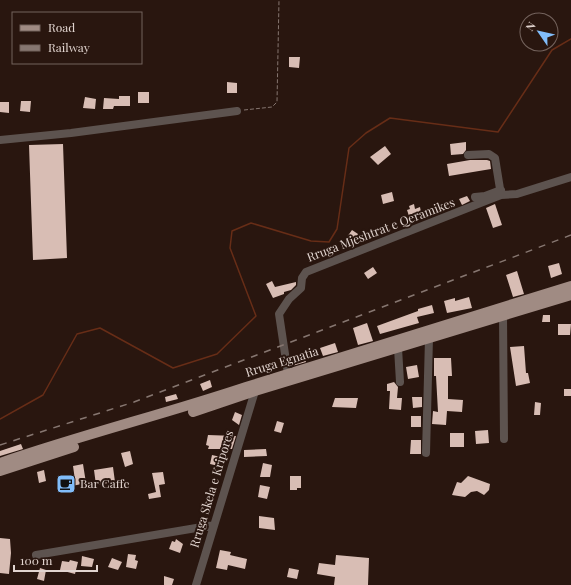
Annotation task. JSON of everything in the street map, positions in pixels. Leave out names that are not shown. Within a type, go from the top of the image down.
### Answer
[{"type":"main road","name":"Rruga Egnatia","points":[[0,471],[36,458],[214,406],[288,374],[571,286]]},
{"type":"main road","name":"Rruga Egnatia","points":[[0,463],[210,395],[250,391],[398,348],[571,295]]},
{"type":"street","points":[[0,140],[71,133],[237,111]]},
{"type":"street","points":[[468,155],[493,155],[496,161],[501,193],[475,196]]},
{"type":"street","name":"Rruga Mjeshtrat e Qeramikes","points":[[288,374],[278,314],[289,299],[301,288],[302,278],[306,272],[501,193],[512,195],[571,177]]},
{"type":"street","points":[[503,315],[504,439]]},
{"type":"street","points":[[426,453],[429,338]]},
{"type":"street","points":[[398,348],[400,382]]},
{"type":"street","name":"Rruga Skela e Kripores","points":[[196,585],[214,525],[250,391]]},
{"type":"street","points":[[36,555],[214,525]]},
{"type":"path","points":[[237,111],[272,108],[277,102],[279,0]]},
{"type":"building","points":[[289,57],[300,57],[299,68],[289,67]]},
{"type":"building","points":[[227,82],[237,83],[237,93],[227,93]]},
{"type":"building","points":[[138,92],[149,92],[149,103],[138,103]]},
{"type":"building","points":[[119,96],[130,96],[130,106],[114,106],[113,109],[103,109],[104,98],[119,99]]},
{"type":"building","points":[[85,97],[96,99],[95,109],[83,108]]},
{"type":"building","points":[[21,101],[31,101],[30,112],[20,111]]},
{"type":"building","points":[[0,102],[9,102],[9,113],[0,112]]},
{"type":"building","points":[[466,142],[466,150],[463,154],[451,155],[450,144]]},
{"type":"building","points":[[63,144],[67,258],[33,260],[29,145]]},
{"type":"building","points":[[385,146],[391,154],[378,165],[370,157]]},
{"type":"building","points":[[470,160],[490,161],[491,169],[449,176],[447,164]]},
{"type":"building","points":[[392,192],[394,201],[383,204],[381,195]]},
{"type":"building","points":[[467,196],[470,201],[462,205],[459,199]]},
{"type":"building","points":[[414,204],[415,209],[420,207],[421,212],[409,216],[407,210],[410,209],[409,206]]},
{"type":"building","points":[[495,204],[502,225],[493,228],[486,208]]},
{"type":"building","points":[[352,230],[358,234],[354,241],[347,237]]},
{"type":"building","points":[[559,263],[562,274],[551,278],[548,266]]},
{"type":"building","points":[[373,267],[377,273],[368,279],[364,273]]},
{"type":"building","points":[[517,271],[524,294],[513,297],[506,275]]},
{"type":"building","points":[[272,281],[275,287],[296,282],[296,285],[291,290],[284,292],[284,294],[273,298],[266,284]]},
{"type":"building","points":[[469,297],[472,308],[447,313],[444,301],[455,298],[455,301]]},
{"type":"building","points":[[432,305],[434,313],[417,317],[419,323],[380,334],[377,326],[418,311],[418,309]]},
{"type":"building","points":[[543,315],[550,315],[550,322],[542,322]]},
{"type":"building","points":[[367,323],[373,341],[358,345],[353,328]]},
{"type":"building","points":[[558,324],[571,324],[570,335],[558,335]]},
{"type":"building","points":[[335,343],[338,352],[323,356],[320,348]]},
{"type":"building","points":[[524,346],[526,373],[528,373],[530,383],[516,386],[510,347]]},
{"type":"building","points":[[304,355],[306,362],[292,366],[291,359]]},
{"type":"building","points":[[434,358],[451,358],[452,376],[448,376],[448,399],[463,400],[462,412],[447,411],[446,425],[432,424],[433,411],[438,412],[436,376],[434,376]]},
{"type":"building","points":[[417,365],[419,377],[408,379],[406,367]]},
{"type":"building","points":[[210,380],[212,387],[203,391],[200,384]]},
{"type":"building","points":[[394,382],[398,387],[397,398],[402,398],[401,410],[389,409],[390,391],[387,391],[387,384]]},
{"type":"building","points":[[564,389],[571,389],[571,396],[564,396]]},
{"type":"building","points":[[176,394],[178,399],[166,402],[165,397]]},
{"type":"building","points":[[412,397],[422,397],[422,407],[413,408]]},
{"type":"building","points":[[335,398],[358,398],[356,408],[332,407]]},
{"type":"building","points":[[535,402],[541,403],[540,415],[534,415]]},
{"type":"building","points":[[235,412],[242,415],[239,425],[232,420]]},
{"type":"building","points":[[411,416],[421,416],[421,427],[411,427]]},
{"type":"building","points":[[277,421],[284,423],[281,433],[274,431]]},
{"type":"building","points":[[488,430],[489,443],[476,444],[475,431]]},
{"type":"building","points":[[450,433],[464,433],[464,447],[450,447]]},
{"type":"building","points":[[208,435],[236,436],[232,449],[208,449],[209,446],[206,445]]},
{"type":"building","points":[[411,440],[421,440],[421,454],[410,454]]},
{"type":"building","points":[[21,444],[23,449],[0,456],[0,451]]},
{"type":"building","points":[[266,449],[267,456],[244,457],[244,450]]},
{"type":"building","points":[[130,451],[133,464],[125,467],[121,453]]},
{"type":"building","points":[[212,455],[225,458],[223,467],[210,464]]},
{"type":"building","points":[[263,463],[272,465],[270,477],[260,477]]},
{"type":"building","points":[[83,464],[86,483],[63,488],[62,482],[75,480],[73,466]]},
{"type":"building","points":[[113,467],[115,482],[96,485],[94,470]]},
{"type":"building","points":[[44,470],[46,481],[39,483],[37,472]]},
{"type":"building","points":[[163,472],[165,484],[159,485],[161,497],[149,499],[148,494],[156,492],[152,473]]},
{"type":"building","points":[[290,476],[301,476],[301,488],[297,488],[297,490],[290,490]]},
{"type":"building","points":[[468,476],[490,484],[489,490],[484,495],[477,491],[471,492],[465,497],[452,495],[457,482],[461,483]]},
{"type":"building","points":[[260,485],[270,487],[267,499],[258,497]]},
{"type":"building","points":[[259,516],[274,518],[275,530],[259,528]]},
{"type":"building","points":[[0,538],[10,539],[11,553],[9,574],[0,573]]},
{"type":"building","points":[[176,539],[183,544],[180,553],[169,549],[172,541],[175,542]]},
{"type":"building","points":[[220,550],[231,552],[230,555],[247,559],[245,569],[228,565],[227,570],[216,568]]},
{"type":"building","points":[[128,554],[136,555],[135,560],[138,561],[136,569],[126,567]]},
{"type":"building","points":[[336,555],[369,558],[368,585],[334,585],[335,577],[317,574],[319,563],[335,565]]},
{"type":"building","points":[[82,556],[94,559],[92,567],[81,566]]},
{"type":"building","points":[[112,558],[122,562],[118,570],[108,567]]},
{"type":"building","points":[[70,560],[78,562],[75,574],[60,570],[62,561],[69,562]]},
{"type":"building","points":[[40,568],[46,570],[44,581],[37,579]]},
{"type":"building","points":[[289,568],[299,570],[297,579],[287,577]]},
{"type":"building","points":[[164,576],[174,579],[172,585],[164,585]]},
{"type":"waterway","points":[[0,419],[43,395],[77,334],[100,328],[173,368],[217,354],[256,316],[230,248],[232,231],[251,223],[311,241],[329,242],[337,229],[349,148],[366,133],[390,118],[498,132],[552,50],[571,39]]},
{"type":"railway","points":[[0,445],[134,402],[571,235]]},
{"type":"place","name":"Bar Caffe","points":[[66,484]]}]
